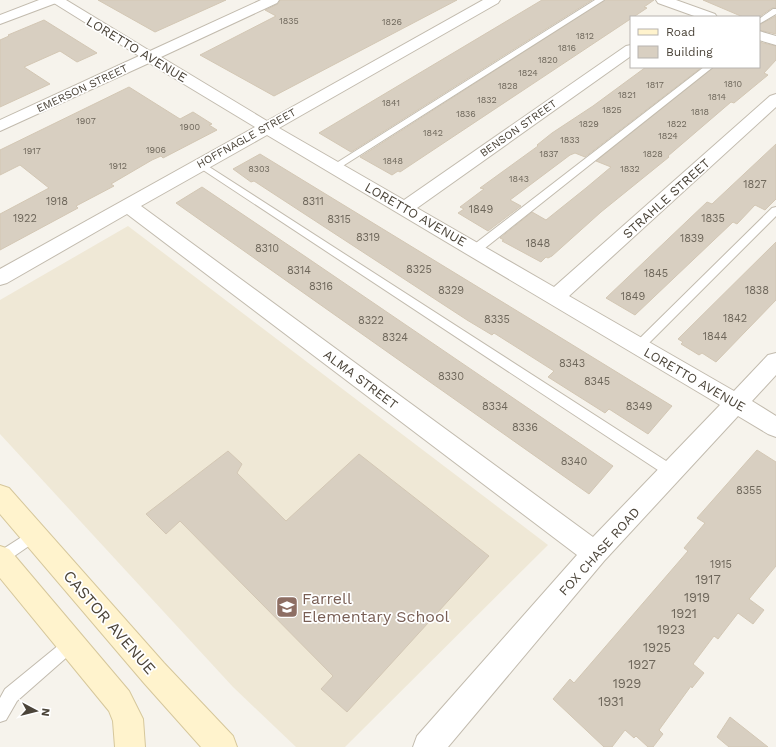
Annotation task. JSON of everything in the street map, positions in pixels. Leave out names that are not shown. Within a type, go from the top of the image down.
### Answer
[{"type":"main road","name":"CASTOR AVENUE","points":[[0,496],[154,673],[222,747]]},
{"type":"main road","points":[[0,559],[119,701],[128,719],[130,747]]},
{"type":"street","points":[[0,8],[20,0]]},
{"type":"street","points":[[0,20],[51,0]]},
{"type":"street","name":"LORETTO AVENUE","points":[[56,0],[266,127],[556,296],[776,427]]},
{"type":"street","name":"EMERSON STREET","points":[[0,126],[272,0]]},
{"type":"street","name":"HOFFNAGLE STREET","points":[[0,278],[127,205],[493,0]]},
{"type":"street","points":[[663,0],[707,16]]},
{"type":"street","points":[[760,35],[776,41]]},
{"type":"street","name":"BENSON STREET","points":[[405,208],[630,50]]},
{"type":"street","name":"STRAHLE STREET","points":[[556,296],[776,99]]},
{"type":"street","name":"ALMA STREET","points":[[127,205],[595,553]]},
{"type":"street","name":"FOX CHASE ROAD","points":[[428,747],[595,553],[776,361]]},
{"type":"lane","points":[[335,167],[600,0]]},
{"type":"lane","points":[[760,21],[776,11]]},
{"type":"lane","points":[[476,249],[708,68]]},
{"type":"lane","points":[[200,164],[672,472]]},
{"type":"lane","points":[[638,346],[776,210]]},
{"type":"lane","points":[[0,559],[34,534]]},
{"type":"lane","points":[[0,714],[11,695],[70,644]]},
{"type":"shaded area","points":[[128,226],[548,545],[345,747],[296,747],[233,687],[0,434],[0,300]]},
{"type":"building","points":[[98,0],[226,0],[155,32]]},
{"type":"building","points":[[280,0],[457,0],[274,96],[200,55],[276,16],[265,10],[278,4]]},
{"type":"building","points":[[542,0],[592,0],[351,152],[319,133]]},
{"type":"building","points":[[605,0],[654,0],[644,7],[647,8],[635,16],[630,16],[630,19],[400,172],[398,171],[392,175],[360,157]]},
{"type":"building","points":[[703,0],[776,0],[776,8],[772,8],[760,16],[741,16]]},
{"type":"building","points":[[776,16],[776,34],[760,30],[760,24]]},
{"type":"building","points":[[44,20],[97,53],[77,62],[60,51],[24,67],[50,84],[0,107],[0,40],[9,36],[8,35]]},
{"type":"building","points":[[760,42],[776,46],[776,60],[764,73],[768,75],[734,103],[731,102],[668,156],[669,157],[601,212],[552,256],[548,258],[546,257],[541,262],[502,241],[504,240],[500,238],[532,212],[546,220],[611,167],[596,161],[713,68],[760,68]]},
{"type":"building","points":[[645,68],[701,68],[585,157],[575,153],[570,155],[510,200],[521,206],[488,231],[458,213],[464,209],[460,207],[484,189],[480,188],[538,146],[537,145],[552,133],[593,106]]},
{"type":"building","points":[[129,87],[180,119],[193,112],[212,124],[209,125],[217,130],[163,158],[161,156],[152,160],[111,184],[114,186],[76,206],[78,208],[0,250],[0,214],[49,188],[20,165],[0,175],[0,150]]},
{"type":"building","points":[[776,144],[776,199],[765,210],[755,205],[737,224],[733,222],[635,315],[606,298],[707,202],[712,204]]},
{"type":"building","points":[[260,154],[672,406],[648,434],[609,409],[605,413],[548,377],[554,371],[494,333],[492,335],[467,320],[254,181],[251,182],[233,169]]},
{"type":"building","points":[[202,187],[613,466],[589,494],[176,203]]},
{"type":"building","points":[[776,242],[776,300],[716,362],[702,353],[699,355],[681,344],[683,342],[678,339]]},
{"type":"building","points":[[757,450],[776,462],[776,566],[749,599],[764,610],[753,624],[738,613],[718,639],[714,636],[693,664],[704,673],[692,688],[691,686],[659,730],[663,734],[653,747],[648,747],[636,736],[634,738],[625,730],[612,747],[604,747],[553,699],[570,679],[574,683],[688,551],[684,548],[705,523],[697,518]]},
{"type":"building","points":[[228,451],[242,464],[237,473],[286,521],[359,454],[489,556],[347,712],[321,689],[333,676],[180,521],[166,534],[146,514]]},
{"type":"building","points":[[730,717],[768,747],[729,747],[717,737]]},
{"type":"place","name":"Farrell Elementary School","points":[[287,607]]}]
